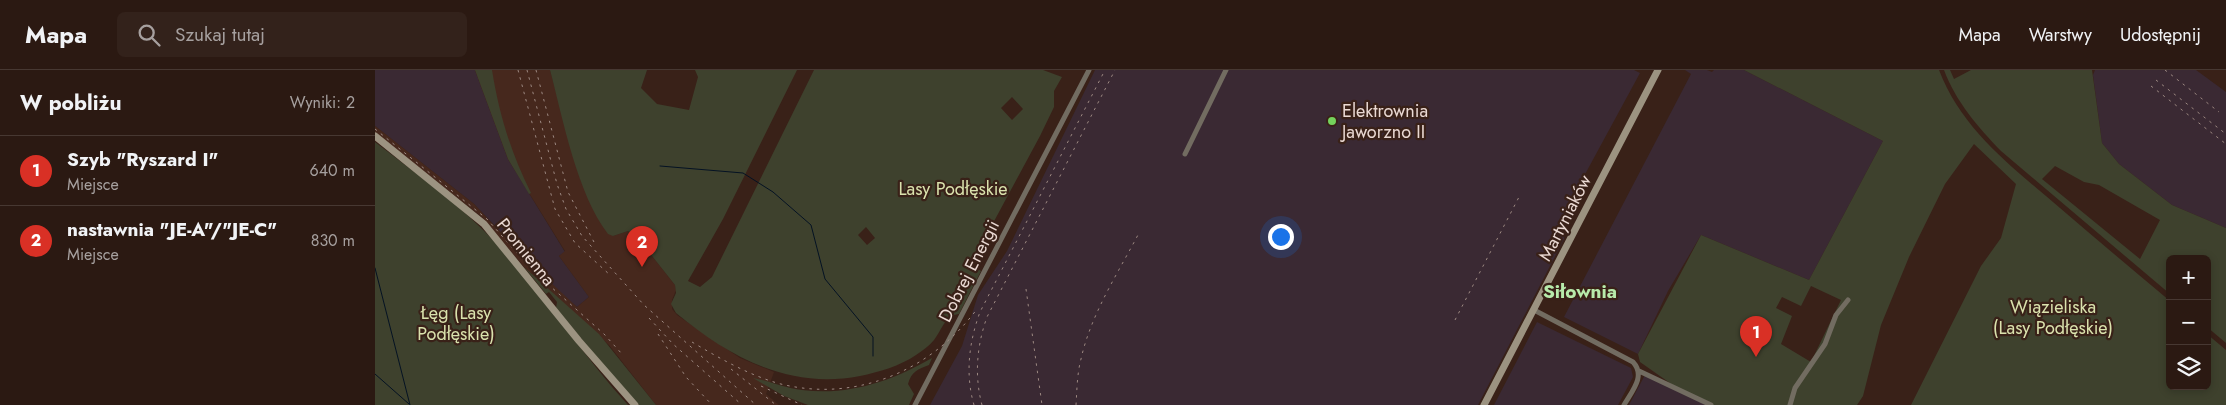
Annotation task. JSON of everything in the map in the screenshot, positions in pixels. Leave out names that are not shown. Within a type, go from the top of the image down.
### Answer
[{"type":"main road","name":"Martyniaków","points":[[1484,405],[1658,70]]},
{"type":"main road","name":"Promienna","points":[[375,136],[484,224],[579,341],[635,405]]},
{"type":"street","name":"Dobrej Energii","points":[[915,405],[1089,70]]},
{"type":"street","points":[[1185,154],[1226,70]]},
{"type":"street","points":[[1791,405],[1795,388],[1825,344],[1836,315],[1848,300]]},
{"type":"street","points":[[1534,310],[1633,362],[1639,371],[1711,405]]},
{"type":"street","points":[[1624,405],[1639,377],[1639,371]]},
{"type":"shaded area","points":[[375,70],[475,70],[508,159],[565,252],[559,256],[589,297],[577,307],[557,291],[474,204],[375,126]]},
{"type":"shaded area","points":[[475,70],[550,70],[581,181],[613,236],[628,231],[637,237],[675,285],[676,290],[672,300],[672,309],[677,315],[740,358],[774,372],[766,394],[779,405],[656,405],[609,345],[524,267],[482,217],[375,133],[375,126],[474,204],[546,281],[548,280],[577,307],[589,297],[559,256],[565,251],[508,159]]},
{"type":"shaded area","name":"Elektrownia Jaworzno II","points":[[1095,70],[1634,70],[1640,73],[1580,184],[1585,193],[1566,227],[1564,239],[1478,405],[930,405],[962,346],[978,295],[1007,251]]},
{"type":"shaded area","points":[[1685,70],[1707,70],[1712,72],[1714,70],[1744,70],[1883,141],[1809,280],[1701,235],[1668,291],[1638,354],[1564,317],[1691,74]]},
{"type":"shaded area","points":[[2095,70],[2196,70],[2226,92],[2226,228],[2172,205],[2119,164],[2102,143],[2093,75]]},
{"type":"shaded area","points":[[1537,322],[1631,368],[1633,377],[1618,405],[1494,405]]},
{"type":"shaded area","points":[[1645,375],[1707,405],[1629,405]]},
{"type":"green space","points":[[475,70],[492,70],[498,102],[507,133],[517,163],[531,193],[529,194],[508,159]]},
{"type":"green space","name":"Lasy Podłęskie","points":[[550,70],[647,70],[641,88],[657,104],[689,110],[698,77],[695,70],[797,70],[723,219],[688,281],[700,287],[712,277],[814,70],[1043,70],[1062,77],[1054,91],[1054,107],[1040,136],[971,264],[981,271],[959,314],[947,320],[928,346],[903,362],[860,376],[834,379],[809,378],[785,374],[761,366],[717,343],[676,313],[671,304],[676,293],[675,285],[637,237],[628,231],[613,236],[608,234],[597,217],[579,177]],"holes":[[[1012,97],[1023,109],[1012,120],[1001,108]],[[866,227],[875,238],[867,245],[858,235]]]},
{"type":"green space","name":"Wiązieliska (Lasy Podłęskie)","points":[[1744,70],[1939,70],[1961,111],[1990,146],[2024,178],[2166,298],[2166,390],[2211,390],[2211,337],[2226,350],[2226,405],[1911,405],[1981,266],[2001,238],[2016,184],[1974,144],[1945,184],[1909,257],[1881,325],[1863,396],[1857,405],[1707,405],[1687,395],[1640,362],[1638,354],[1701,235],[1809,280],[1883,141]],"holes":[[[1811,286],[1841,300],[1811,362],[1781,344],[1792,316],[1776,308],[1782,297],[1801,306]]]},
{"type":"green space","name":"Wiązieliska (Lasy Podłęskie)","points":[[1944,70],[1950,70],[1954,79],[1971,70],[2092,70],[2102,143],[2119,164],[2172,205],[2226,228],[2226,343],[2211,330],[2211,255],[2166,255],[2166,291],[2001,151],[1968,114]],"holes":[[[2055,166],[2084,182],[2099,185],[2160,220],[2140,259],[2042,179]]]},
{"type":"green space","name":"Łęg (Lasy Podłęskie)","points":[[375,142],[428,182],[479,226],[519,269],[628,405],[375,405]]},
{"type":"green space","points":[[524,267],[599,334],[656,405],[639,405],[606,369],[556,308],[557,302],[549,292],[546,294]]},
{"type":"green space","points":[[932,358],[929,365],[915,372],[909,380],[908,384],[914,394],[909,405],[808,405],[784,396],[753,378],[796,389],[837,391],[853,389],[886,380]]},
{"type":"waterway","points":[[660,166],[743,173],[773,192],[811,225],[825,279],[873,337],[873,356]]},
{"type":"waterway","points":[[375,268],[410,405]]},
{"type":"waterway","points":[[375,374],[409,404]]},
{"type":"railway","points":[[518,70],[555,209],[575,243],[610,275]]},
{"type":"railway","points":[[527,70],[557,184],[566,209],[582,236],[644,305],[756,405]]},
{"type":"railway","points":[[536,70],[568,192],[595,244]]},
{"type":"railway","points":[[974,405],[971,393],[969,358],[980,312],[1105,70]]},
{"type":"railway","points":[[982,405],[977,371],[981,338],[987,317],[1115,70]]},
{"type":"railway","points":[[2165,70],[2219,112]]},
{"type":"railway","points":[[2156,80],[2226,134]]},
{"type":"railway","points":[[2151,86],[2226,144]]},
{"type":"railway","points":[[375,129],[487,219],[532,270],[604,334],[622,354]]},
{"type":"railway","points":[[1455,320],[1519,197]]},
{"type":"railway","points":[[1076,405],[1080,365],[1091,326],[1139,233]]},
{"type":"railway","points":[[1026,289],[1042,405]]},
{"type":"railway","points":[[692,342],[723,360],[777,383],[806,388],[834,389],[862,385],[889,377],[914,365],[937,350],[958,331],[977,309]]},
{"type":"railway","points":[[649,318],[673,344],[742,405]]},
{"type":"railway","points":[[658,334],[686,377],[712,405]]},
{"type":"railway","points":[[731,369],[776,405]]},
{"type":"railway","points":[[761,386],[802,405]]},
{"type":"place","name":"Elektrownia Jaworzno II","points":[[1332,121]]},
{"type":"place","name":"nastawnia \"JE-A\"/\"JE-C\"","points":[[642,267]]},
{"type":"place","name":"Szyb \"Ryszard I\"","points":[[1756,357]]},
{"type":"district","name":"Siłownia","points":[[1580,291]]}]
